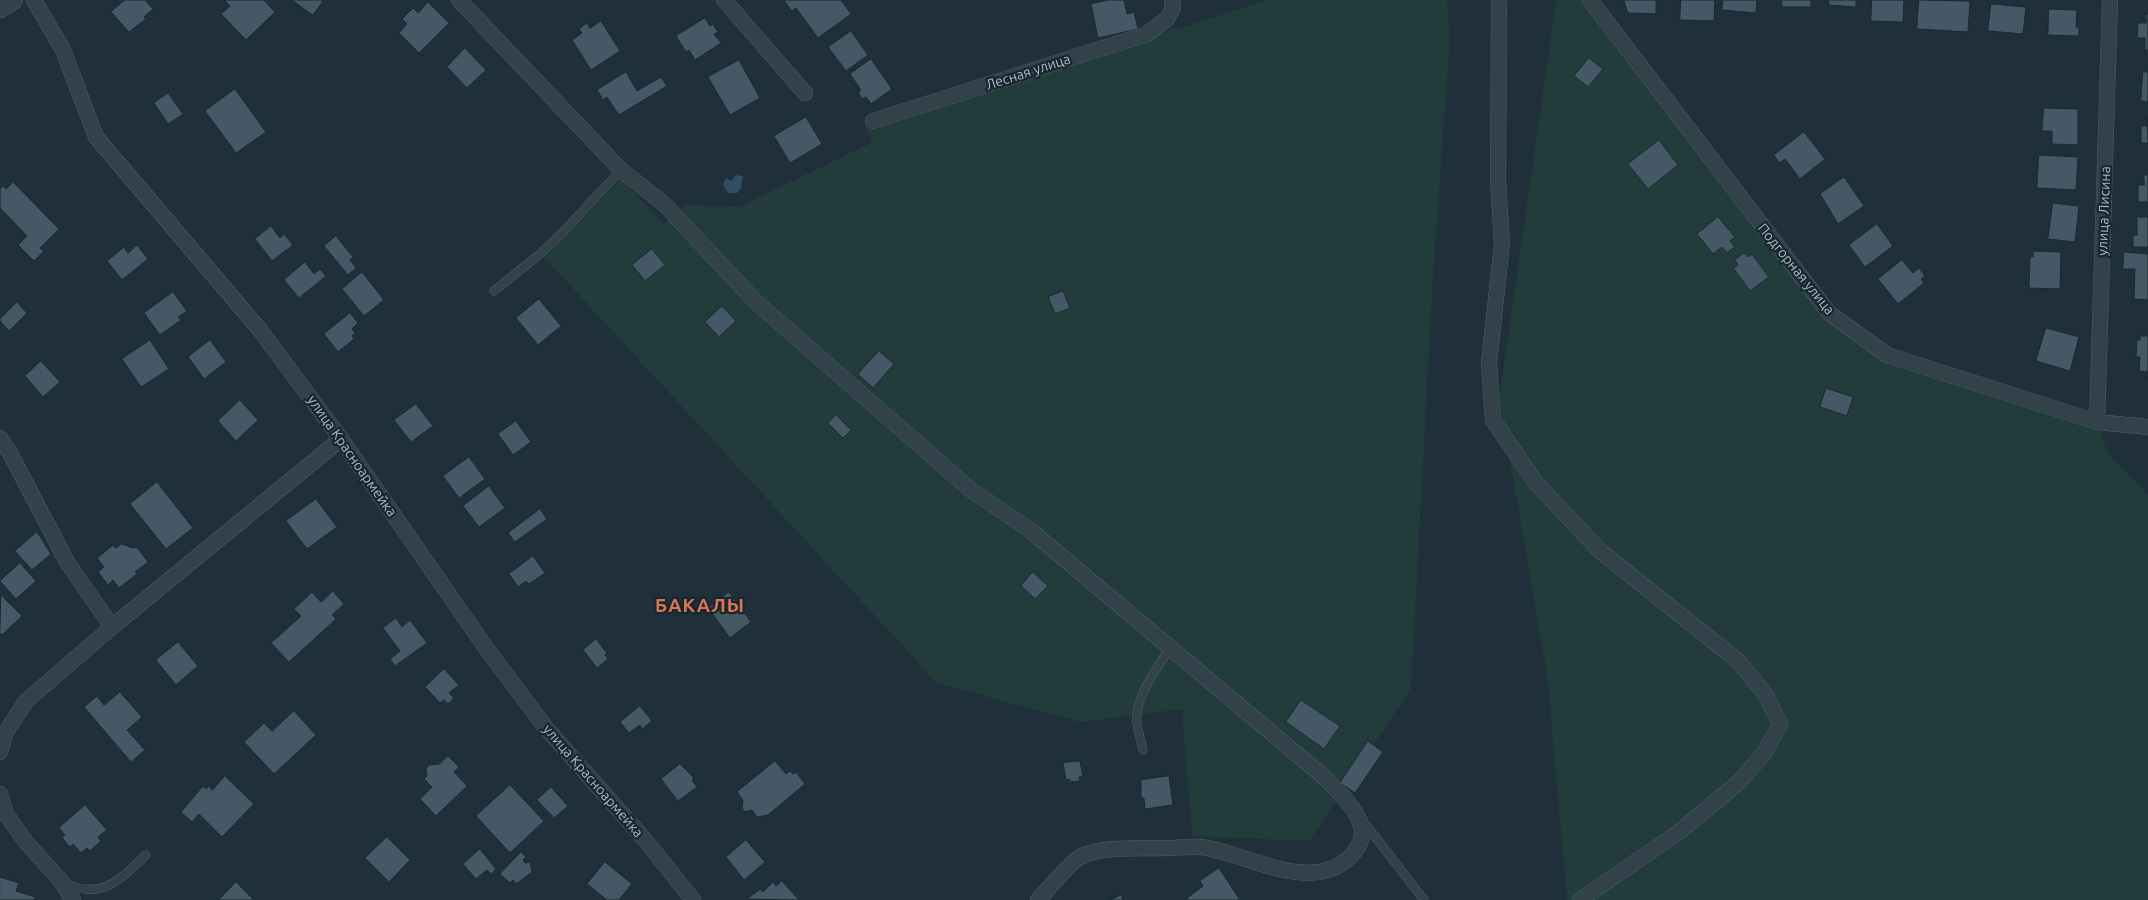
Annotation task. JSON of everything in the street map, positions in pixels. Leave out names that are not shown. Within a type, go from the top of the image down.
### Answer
[{"type":"street","points":[[0,8],[13,0]]},
{"type":"street","name":"улица Красноармейка","points":[[34,0],[63,50],[96,137],[260,330],[341,439],[486,648],[546,728],[646,841],[693,900]]},
{"type":"street","points":[[459,0],[621,170],[664,204],[756,302],[971,490],[1030,530],[1324,777],[1355,809],[1361,830],[1358,847],[1348,860],[1331,870],[1308,872],[1285,871],[1227,853],[1200,847],[1106,850],[1079,857],[1038,900]]},
{"type":"street","points":[[724,0],[805,93]]},
{"type":"street","points":[[1500,0],[1498,181],[1502,243],[1489,363],[1493,420],[1536,483],[1600,551],[1738,661],[1766,695],[1780,724],[1764,752],[1739,782],[1679,832],[1580,900]]},
{"type":"street","name":"Подгорная улица","points":[[1590,0],[1829,313],[1887,355],[2097,422],[2148,427]]},
{"type":"street","name":"улица Лисина","points":[[2097,422],[2110,0]]},
{"type":"street","name":"Лесная улица","points":[[873,121],[1147,34],[1167,19],[1173,4]]},
{"type":"street","points":[[0,438],[10,453],[66,562],[112,628]]},
{"type":"street","points":[[0,752],[6,732],[26,701],[341,439]]},
{"type":"street","points":[[0,794],[6,814],[25,841],[61,881],[73,900]]},
{"type":"lane","points":[[494,291],[540,254],[621,170]]},
{"type":"lane","points":[[1143,750],[1136,721],[1140,702],[1151,679],[1170,648]]},
{"type":"lane","points":[[1355,809],[1424,900]]},
{"type":"lane","points":[[61,881],[80,891],[100,891],[122,878],[146,855]]},
{"type":"green space","points":[[1269,0],[1447,0],[1450,38],[1432,293],[1411,688],[1309,841],[1192,836],[1182,709],[1080,722],[937,683],[544,257],[621,179],[664,224],[686,205],[739,207],[873,142],[864,125]]},
{"type":"green space","points":[[1556,0],[1587,0],[1829,314],[1887,355],[2097,422],[2108,454],[2148,495],[2148,900],[1567,900],[1547,673],[1499,399]]},
{"type":"water","points":[[735,175],[743,176],[741,188],[737,193],[728,193],[723,185],[726,178],[732,181]]},
{"type":"building","points":[[125,0],[145,0],[153,9],[144,17],[146,19],[129,32],[111,12]]},
{"type":"building","points":[[264,0],[275,12],[246,40],[221,14],[230,6],[225,1]]},
{"type":"building","points":[[292,0],[322,0],[323,1],[313,15]]},
{"type":"building","points":[[841,0],[851,14],[818,38],[796,8],[792,11],[784,1]]},
{"type":"building","points":[[1108,0],[1124,0],[1127,14],[1134,12],[1138,29],[1098,38],[1091,4]]},
{"type":"building","points":[[1624,0],[1656,0],[1656,14],[1628,13]]},
{"type":"building","points":[[1681,0],[1715,0],[1714,21],[1680,20]]},
{"type":"building","points":[[1723,0],[1757,0],[1756,13],[1722,10]]},
{"type":"building","points":[[1782,0],[1811,0],[1811,7],[1782,7]]},
{"type":"building","points":[[1829,0],[1856,0],[1856,7],[1829,5]]},
{"type":"building","points":[[1872,0],[1904,0],[1903,22],[1871,21]]},
{"type":"building","points":[[1919,0],[1970,1],[1968,32],[1917,29]]},
{"type":"building","points":[[428,2],[449,23],[419,53],[399,33],[407,24],[402,19],[413,8],[418,13]]},
{"type":"building","points":[[1991,4],[2026,7],[2023,34],[1988,31]]},
{"type":"building","points":[[2049,9],[2077,10],[2076,27],[2079,27],[2079,36],[2048,35]]},
{"type":"building","points":[[2146,14],[2148,14],[2148,50],[2145,50],[2145,38],[2137,38],[2138,23],[2146,23]]},
{"type":"building","points":[[705,18],[710,26],[713,24],[718,32],[714,34],[721,43],[695,60],[689,50],[686,52],[676,36]]},
{"type":"building","points":[[601,21],[620,51],[591,70],[572,40],[582,33],[579,29],[587,23],[590,28]]},
{"type":"building","points":[[851,31],[868,55],[846,71],[828,47]]},
{"type":"building","points":[[465,48],[486,70],[467,88],[447,67]]},
{"type":"building","points":[[1589,58],[1603,69],[1588,87],[1574,76]]},
{"type":"building","points":[[871,59],[892,89],[871,104],[866,97],[862,99],[858,92],[861,90],[850,74]]},
{"type":"building","points":[[739,60],[760,98],[730,115],[708,77]]},
{"type":"building","points":[[626,72],[637,91],[661,77],[667,86],[619,115],[607,97],[603,100],[597,90]]},
{"type":"building","points":[[2143,72],[2148,72],[2148,102],[2141,101]]},
{"type":"building","points":[[235,89],[266,132],[236,153],[205,111]]},
{"type":"building","points":[[168,93],[183,114],[168,124],[154,103]]},
{"type":"building","points":[[2044,108],[2078,109],[2078,145],[2052,144],[2052,131],[2042,131]]},
{"type":"building","points":[[806,117],[822,144],[790,163],[774,136]]},
{"type":"building","points":[[2147,118],[2148,143],[2141,143],[2141,126],[2147,126]]},
{"type":"building","points":[[1804,132],[1825,159],[1800,179],[1785,159],[1779,163],[1774,155]]},
{"type":"building","points":[[1659,140],[1678,165],[1648,189],[1628,164]]},
{"type":"building","points":[[2039,155],[2078,157],[2076,190],[2037,188]]},
{"type":"building","points":[[2144,175],[2148,175],[2148,202],[2138,202],[2138,185],[2144,185]]},
{"type":"building","points":[[1844,177],[1864,206],[1838,224],[1820,194]]},
{"type":"building","points":[[13,182],[59,229],[40,248],[44,251],[34,261],[18,245],[27,236],[0,208],[0,189],[3,186],[6,189]]},
{"type":"building","points":[[2053,203],[2079,206],[2075,242],[2048,239]]},
{"type":"building","points":[[1718,217],[1735,237],[1730,241],[1735,247],[1727,253],[1722,247],[1713,254],[1697,234]]},
{"type":"building","points":[[2137,217],[2148,217],[2148,247],[2133,247],[2133,235],[2137,235]]},
{"type":"building","points":[[1877,224],[1893,246],[1865,267],[1849,245]]},
{"type":"building","points":[[271,226],[280,238],[284,234],[293,245],[272,261],[255,239]]},
{"type":"building","points":[[336,236],[353,257],[350,260],[356,268],[348,275],[324,246]]},
{"type":"building","points":[[137,245],[148,259],[122,280],[107,261],[124,247],[128,253]]},
{"type":"building","points":[[652,249],[665,265],[645,281],[632,265]]},
{"type":"building","points":[[2033,251],[2061,252],[2060,289],[2029,288],[2030,257],[2033,257]]},
{"type":"building","points":[[2124,252],[2148,254],[2148,300],[2134,299],[2135,269],[2123,269]]},
{"type":"building","points":[[1744,253],[1748,257],[1752,254],[1769,277],[1750,291],[1733,268],[1738,265],[1735,260]]},
{"type":"building","points":[[1902,260],[1913,273],[1919,268],[1925,276],[1921,279],[1924,283],[1898,304],[1878,279]]},
{"type":"building","points":[[305,262],[314,274],[320,269],[326,276],[299,298],[284,280]]},
{"type":"building","points":[[362,272],[384,300],[364,316],[342,289]]},
{"type":"building","points":[[1063,291],[1070,308],[1055,314],[1048,297]]},
{"type":"building","points":[[173,292],[187,311],[178,317],[181,320],[160,335],[144,313]]},
{"type":"building","points":[[539,299],[561,326],[538,345],[516,318]]},
{"type":"building","points":[[17,302],[27,313],[9,331],[0,319]]},
{"type":"building","points":[[722,306],[736,321],[719,337],[705,322]]},
{"type":"building","points":[[350,313],[358,323],[352,329],[355,333],[352,336],[354,339],[338,352],[324,334]]},
{"type":"building","points":[[2046,328],[2079,337],[2070,371],[2036,361]]},
{"type":"building","points":[[2140,336],[2148,336],[2148,372],[2139,371],[2140,357],[2136,357],[2137,340],[2140,340]]},
{"type":"building","points":[[150,340],[169,369],[141,387],[122,359]]},
{"type":"building","points":[[210,340],[226,362],[204,379],[188,357]]},
{"type":"building","points":[[879,351],[894,364],[873,388],[858,374]]},
{"type":"building","points":[[41,361],[60,382],[43,397],[25,376]]},
{"type":"building","points":[[1826,388],[1853,397],[1847,416],[1820,407]]},
{"type":"building","points":[[240,400],[258,420],[236,441],[218,421]]},
{"type":"building","points":[[416,404],[433,426],[411,442],[394,420]]},
{"type":"building","points":[[836,415],[851,430],[843,438],[828,423]]},
{"type":"building","points":[[516,421],[531,442],[513,455],[498,434]]},
{"type":"building","points":[[469,457],[485,479],[459,498],[443,476]]},
{"type":"building","points":[[157,482],[193,528],[166,549],[130,504]]},
{"type":"building","points":[[489,486],[505,508],[479,527],[463,506]]},
{"type":"building","points":[[316,499],[337,527],[307,549],[286,521]]},
{"type":"building","points":[[540,509],[547,519],[515,542],[508,533]]},
{"type":"building","points":[[37,532],[51,554],[32,570],[15,551]]},
{"type":"building","points":[[122,544],[133,548],[137,547],[148,562],[135,572],[137,574],[119,588],[113,580],[108,585],[98,572],[104,567],[97,558],[113,545],[115,548]]},
{"type":"building","points":[[533,556],[545,573],[529,584],[526,581],[518,587],[509,574]]},
{"type":"building","points":[[20,563],[36,581],[16,599],[0,581]]},
{"type":"building","points":[[1033,572],[1048,586],[1035,599],[1021,586]]},
{"type":"building","points":[[333,591],[344,604],[332,615],[336,619],[289,662],[271,643],[301,616],[294,609],[312,592],[321,602]]},
{"type":"building","points":[[729,592],[751,622],[730,638],[708,608]]},
{"type":"building","points":[[1,595],[22,616],[2,635],[0,633]]},
{"type":"building","points":[[396,618],[402,627],[410,620],[427,643],[395,666],[390,659],[400,651],[383,628]]},
{"type":"building","points":[[596,639],[607,653],[605,655],[608,659],[597,668],[583,650]]},
{"type":"building","points":[[178,642],[198,666],[176,685],[156,660]]},
{"type":"building","points":[[444,669],[459,685],[449,693],[454,698],[448,704],[444,700],[440,703],[425,687]]},
{"type":"building","points":[[120,692],[142,717],[127,730],[145,750],[131,762],[84,707],[97,696],[104,705]]},
{"type":"building","points":[[1301,700],[1340,726],[1324,749],[1286,722]]},
{"type":"building","points":[[640,706],[652,721],[642,729],[640,725],[629,733],[620,722]]},
{"type":"building","points":[[294,711],[316,735],[274,774],[244,742],[264,723],[272,731]]},
{"type":"building","points":[[1368,741],[1383,752],[1355,793],[1340,783]]},
{"type":"building","points":[[448,756],[459,767],[454,772],[467,786],[436,816],[420,799],[432,787],[424,779],[427,776],[426,769],[429,765],[439,764]]},
{"type":"building","points":[[775,761],[786,774],[790,771],[793,774],[796,772],[805,784],[768,815],[757,817],[752,810],[745,812],[742,808],[743,800],[737,792]]},
{"type":"building","points":[[1080,761],[1083,777],[1079,777],[1080,781],[1070,782],[1070,779],[1066,780],[1063,763]]},
{"type":"building","points":[[680,764],[694,778],[692,780],[697,787],[678,801],[661,779]]},
{"type":"building","points":[[225,776],[254,804],[222,837],[199,814],[192,822],[181,812],[203,786],[206,789],[209,786],[212,790]]},
{"type":"building","points":[[1169,776],[1173,805],[1145,809],[1144,798],[1141,798],[1141,780]]},
{"type":"building","points":[[510,785],[544,821],[510,853],[476,816]]},
{"type":"building","points":[[551,787],[568,806],[554,818],[537,800]]},
{"type":"building","points":[[85,805],[107,830],[98,837],[101,841],[90,851],[87,848],[81,853],[73,844],[70,847],[62,838],[65,835],[59,828]]},
{"type":"building","points":[[387,837],[410,860],[389,882],[365,858]]},
{"type":"building","points":[[746,840],[765,862],[744,880],[726,857]]},
{"type":"building","points":[[480,849],[496,869],[491,874],[487,870],[476,879],[463,864]]},
{"type":"building","points":[[521,852],[526,857],[523,860],[525,863],[530,862],[532,872],[516,884],[513,880],[510,883],[500,874]]},
{"type":"building","points":[[605,862],[632,884],[619,900],[607,900],[587,884]]},
{"type":"building","points":[[1219,868],[1240,900],[1188,900],[1187,898],[1203,886],[1200,881]]},
{"type":"building","points":[[0,877],[19,883],[16,891],[35,897],[34,900],[0,900]]},
{"type":"building","points":[[782,881],[799,900],[747,899],[760,889],[763,892],[773,882],[776,886]]},
{"type":"building","points":[[236,882],[254,900],[219,900]]},
{"type":"building","points":[[1121,895],[1123,900],[1110,900]]},
{"type":"district","name":"БАКАЛЫ","points":[[700,606]]}]
